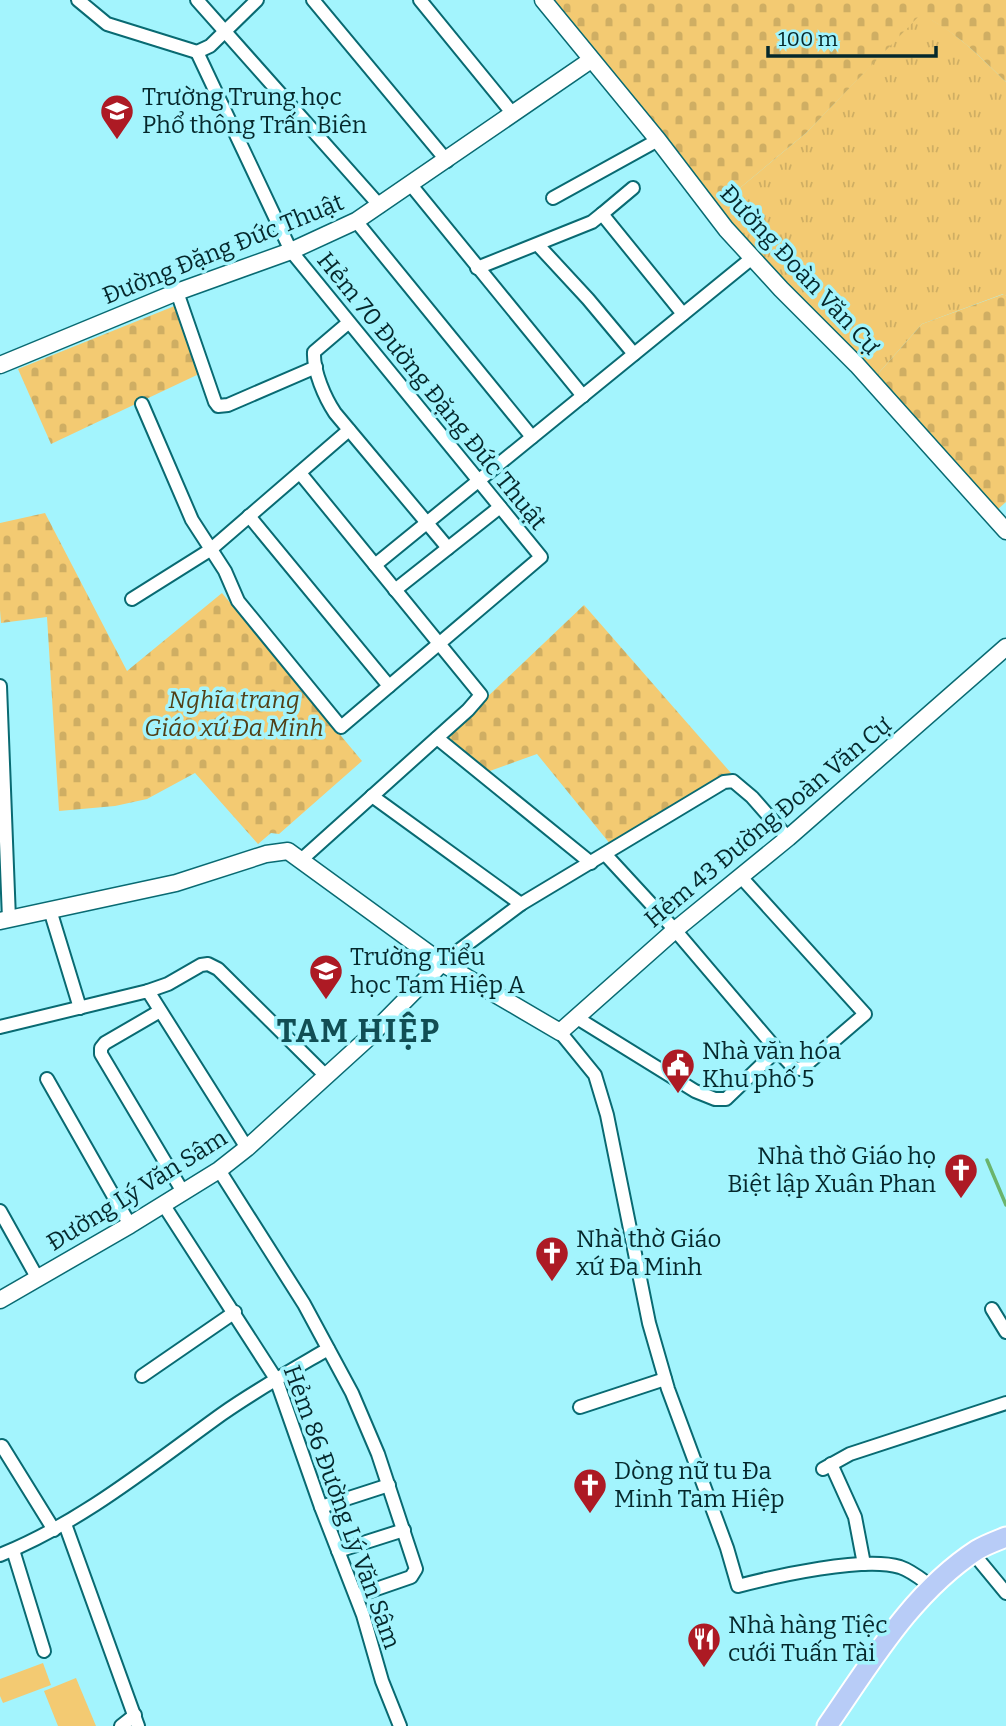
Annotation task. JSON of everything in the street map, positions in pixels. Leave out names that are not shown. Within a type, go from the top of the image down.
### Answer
[{"type":"main road","points":[[827,1726],[903,1617],[932,1587],[973,1553],[1006,1537]]},
{"type":"street","points":[[78,0],[107,24],[197,52],[210,46],[257,0]]},
{"type":"street","points":[[197,0],[380,206]]},
{"type":"street","points":[[313,0],[447,161]]},
{"type":"street","points":[[419,0],[513,114]]},
{"type":"street","name":"Đường Đoàn Văn Cự","points":[[543,0],[658,140],[726,229],[857,365],[1006,531]]},
{"type":"street","name":"Hẻm 70 Đường Đặng Đức Thuật","points":[[197,52],[291,251],[541,557],[439,644]]},
{"type":"street","name":"Đường Đặng Đức Thuật","points":[[0,365],[177,292],[291,251],[356,221],[591,60]]},
{"type":"street","points":[[553,198],[658,140]]},
{"type":"street","points":[[411,185],[583,396]]},
{"type":"street","points":[[477,268],[592,222],[633,188]]},
{"type":"street","points":[[602,214],[683,314]]},
{"type":"street","points":[[356,221],[532,437]]},
{"type":"street","points":[[538,245],[634,354]]},
{"type":"street","points":[[375,565],[752,258]]},
{"type":"street","points":[[177,292],[218,406],[228,405],[316,367]]},
{"type":"street","points":[[348,323],[314,352],[316,367],[330,406],[448,548]]},
{"type":"street","points":[[142,404],[176,487],[192,520],[225,571],[234,594],[244,610],[341,727],[439,644]]},
{"type":"street","points":[[132,599],[210,550],[349,430]]},
{"type":"street","points":[[300,473],[481,695],[301,860]]},
{"type":"street","points":[[395,590],[500,507]]},
{"type":"street","points":[[249,516],[390,686]]},
{"type":"street","name":"Hẻm 43 Đường Đoàn Văn Cự","points":[[560,1032],[675,930],[788,838],[1006,647]]},
{"type":"street","points":[[0,686],[4,920],[176,883],[271,852],[288,852],[442,963],[560,1032],[595,1075],[607,1115],[649,1323],[665,1379],[727,1548],[738,1587],[879,1563],[912,1571],[932,1587]]},
{"type":"street","points":[[437,738],[592,863]]},
{"type":"street","points":[[442,963],[521,904],[727,781],[733,780],[752,797],[788,838]]},
{"type":"street","points":[[372,796],[521,904]]},
{"type":"street","points":[[605,854],[675,930],[777,1050],[797,1069],[806,1067],[865,1014],[741,877]]},
{"type":"street","points":[[50,910],[80,1008]]},
{"type":"street","name":"Đường Lý Văn Sâm","points":[[0,1300],[219,1170],[247,1148],[373,1033],[442,963]]},
{"type":"street","points":[[0,1027],[148,991],[208,964],[218,969],[326,1076]]},
{"type":"street","points":[[148,991],[247,1148]]},
{"type":"street","points":[[160,1011],[105,1043],[101,1054],[183,1192]]},
{"type":"street","points":[[577,1018],[695,1091],[715,1099],[726,1099],[777,1050]]},
{"type":"street","points":[[47,1079],[130,1225]]},
{"type":"street","points":[[219,1170],[285,1272],[352,1393],[404,1530],[416,1569],[415,1574],[356,1596]]},
{"type":"street","name":"Hẻm 86 Đường Lý Văn Sâm","points":[[163,1204],[276,1379],[356,1596],[382,1681],[400,1726]]},
{"type":"street","points":[[0,1211],[38,1279]]},
{"type":"street","points":[[992,1309],[1006,1332]]},
{"type":"street","points":[[142,1376],[235,1312]]},
{"type":"street","points":[[0,1555],[59,1527],[276,1379],[328,1349]]},
{"type":"street","points":[[580,1407],[665,1379]]},
{"type":"street","points":[[864,1564],[855,1517],[827,1466],[849,1454],[1006,1403]]},
{"type":"street","points":[[2,1446],[59,1527],[136,1721],[121,1726]]},
{"type":"street","points":[[321,1507],[389,1485]]},
{"type":"street","points":[[338,1551],[404,1530]]},
{"type":"street","points":[[13,1550],[44,1651]]},
{"type":"street","points":[[973,1553],[1006,1592]]},
{"type":"green space","points":[[551,0],[1006,0],[1006,82],[955,36],[920,15],[806,133],[717,207]]},
{"type":"green space","points":[[920,14],[955,36],[1006,82],[1006,296],[1003,294],[922,324],[876,376],[785,285],[717,207],[806,133]]},
{"type":"green space","points":[[1004,294],[1006,502],[997,510],[876,376],[922,324]]},
{"type":"green space","points":[[177,305],[199,374],[51,444],[18,369]]},
{"type":"green space","name":"Nghĩa trang Giáo xứ Đa Minh","points":[[45,513],[127,671],[222,593],[362,761],[279,834],[271,833],[258,844],[195,773],[147,799],[115,806],[59,811],[47,617],[1,623],[0,610],[0,523]]},
{"type":"green space","points":[[584,605],[731,773],[611,845],[537,754],[487,772],[444,738]]},
{"type":"green space","points":[[43,1663],[51,1685],[3,1703],[0,1696],[0,1679]]},
{"type":"green space","points":[[76,1678],[96,1726],[58,1726],[44,1691]]},
{"type":"waterway","points":[[987,1160],[1006,1205]]},
{"type":"place","name":"Trường Trung học Phổ thông Trấn Biên","points":[[117,141]]},
{"type":"place","name":"Trường Tiểu học Tam Hiệp A","points":[[326,1001]]},
{"type":"place","name":"Nhà văn hóa Khu phố 5","points":[[678,1095]]},
{"type":"place","name":"Nhà thờ Giáo họ Biệt lập Xuân Phan","points":[[961,1200]]},
{"type":"place","name":"Nhà thờ Giáo xứ Đa Minh","points":[[552,1283]]},
{"type":"place","name":"Dòng nữ tu Đa Minh Tam Hiệp","points":[[590,1515]]},
{"type":"place","name":"Nhà hàng Tiệc cưới Tuấn Tài","points":[[704,1669]]},
{"type":"district","name":"TAM HIỆP","points":[[359,1031]]}]
